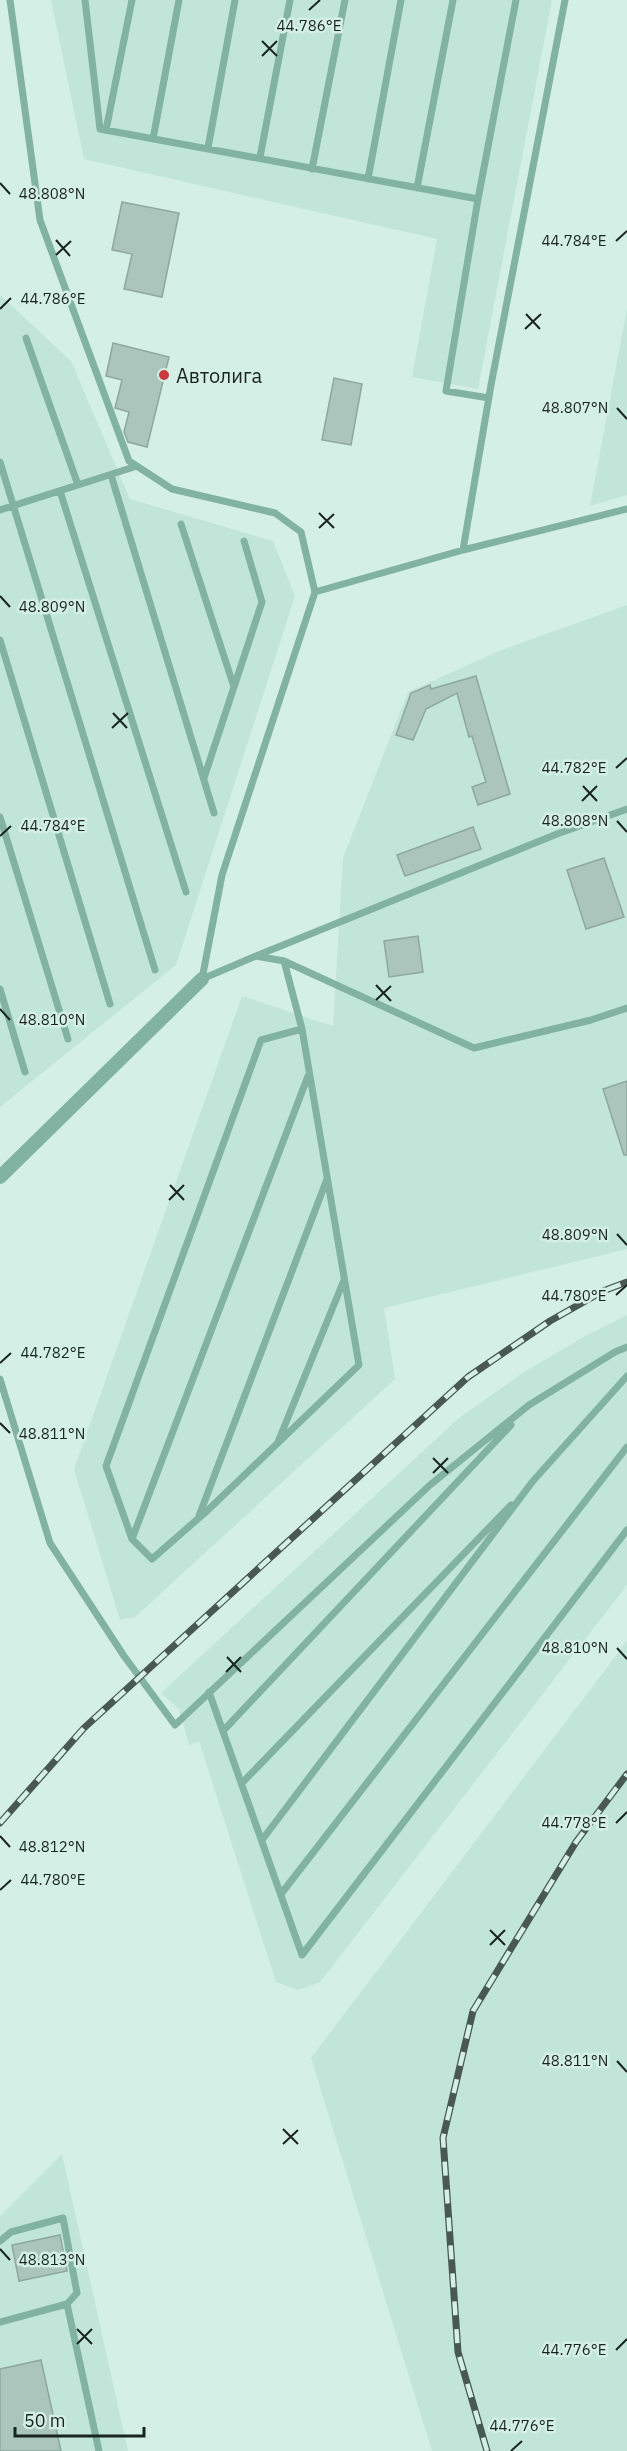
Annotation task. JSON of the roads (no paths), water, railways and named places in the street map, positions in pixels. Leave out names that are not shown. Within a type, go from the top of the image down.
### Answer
[{"type":"street","points":[[0,1178],[202,979]]},
{"type":"lane","points":[[10,0],[40,220],[121,445],[129,461],[172,489],[275,513],[301,532],[315,592],[222,875],[202,979]]},
{"type":"lane","points":[[85,0],[100,129],[478,199]]},
{"type":"lane","points":[[106,130],[132,0]]},
{"type":"lane","points":[[153,139],[179,0]]},
{"type":"lane","points":[[208,148],[235,0]]},
{"type":"lane","points":[[260,158],[290,0]]},
{"type":"lane","points":[[312,169],[345,0]]},
{"type":"lane","points":[[368,179],[401,0]]},
{"type":"lane","points":[[417,188],[453,0]]},
{"type":"lane","points":[[489,399],[446,391],[478,199],[516,0]]},
{"type":"lane","points":[[463,550],[489,399],[565,0]]},
{"type":"lane","points":[[26,338],[78,485]]},
{"type":"lane","points":[[0,462],[155,970]]},
{"type":"lane","points":[[0,510],[137,466]]},
{"type":"lane","points":[[111,475],[214,813]]},
{"type":"lane","points":[[60,491],[186,892]]},
{"type":"lane","points":[[315,592],[463,550],[627,509]]},
{"type":"lane","points":[[181,524],[234,687]]},
{"type":"lane","points":[[203,780],[262,602],[244,541]]},
{"type":"lane","points":[[0,640],[110,1004]]},
{"type":"lane","points":[[202,979],[557,834],[627,809]]},
{"type":"lane","points":[[0,817],[68,1039]]},
{"type":"lane","points":[[256,956],[284,961],[474,1048],[591,1020],[627,1008]]},
{"type":"lane","points":[[284,961],[302,1029],[359,1365],[198,1519],[152,1559],[132,1539],[106,1466],[261,1040],[302,1029]]},
{"type":"lane","points":[[0,989],[26,1072]]},
{"type":"lane","points":[[132,1539],[309,1073]]},
{"type":"lane","points":[[198,1519],[327,1179]]},
{"type":"lane","points":[[277,1444],[345,1280]]},
{"type":"lane","points":[[0,1379],[50,1543],[124,1656],[175,1725],[430,1485],[529,1405],[615,1352],[627,1347]]},
{"type":"lane","points":[[242,1783],[533,1481],[627,1376]]},
{"type":"lane","points":[[223,1731],[529,1405]]},
{"type":"lane","points":[[281,1894],[627,1447]]},
{"type":"lane","points":[[262,1840],[533,1481]]},
{"type":"lane","points":[[209,1692],[302,1955],[627,1530]]},
{"type":"lane","points":[[0,2241],[11,2232],[63,2218],[77,2293],[67,2304],[0,2322]]},
{"type":"lane","points":[[67,2304],[99,2451]]},
{"type":"railway","points":[[0,1823],[84,1728],[468,1377],[550,1321],[603,1291],[627,1282]]},
{"type":"railway","points":[[487,2451],[458,2352],[443,2138],[473,2011],[576,1842],[627,1774]]},
{"type":"place","name":"Автолига","points":[[164,375]]}]
